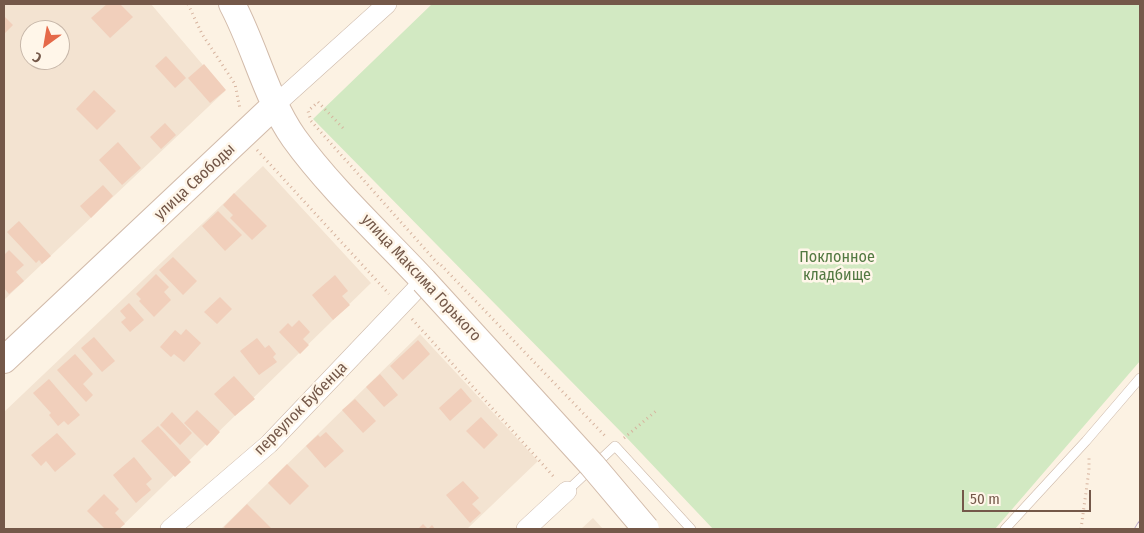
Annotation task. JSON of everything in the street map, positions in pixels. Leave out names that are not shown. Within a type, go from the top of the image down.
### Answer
[{"type":"main road","name":"улица Максима Горького","points":[[232,4],[245,30],[275,105],[294,137],[330,180],[433,272],[646,529]]},
{"type":"main road","name":"улица Свободы","points":[[4,360],[248,133],[275,105]]},
{"type":"street","name":"улица Свободы","points":[[275,105],[387,4]]},
{"type":"street","name":"переулок Бубенца","points":[[170,529],[269,444],[433,272]]},
{"type":"street","points":[[526,529],[568,491]]},
{"type":"lane","points":[[1005,529],[1086,441],[1140,378]]},
{"type":"lane","points":[[568,491],[615,446],[691,529]]},
{"type":"lane","points":[[589,471],[640,529]]},
{"type":"path","points":[[188,4],[202,34],[235,84],[248,133],[268,164],[568,491]]},
{"type":"path","points":[[343,128],[318,102],[308,112],[311,121],[433,272],[615,446],[656,411]]},
{"type":"path","points":[[1082,529],[1089,470],[1086,441]]},
{"type":"shaded area","points":[[4,4],[151,4],[225,91],[4,300]]},
{"type":"shaded area","points":[[263,166],[371,283],[119,529],[4,529],[4,412]]},
{"type":"shaded area","points":[[420,334],[538,461],[467,529],[221,529]]},
{"type":"shaded area","points":[[593,518],[603,529],[581,529]]},
{"type":"green space","name":"Поклонное кладбище","points":[[432,4],[1140,4],[1140,361],[995,529],[713,529],[626,437],[313,119]]},
{"type":"building","points":[[107,4],[120,4],[133,17],[110,38],[91,18]]},
{"type":"building","points":[[4,16],[13,25],[4,34]]},
{"type":"building","points":[[166,56],[186,78],[175,88],[155,66]]},
{"type":"building","points":[[204,64],[226,90],[210,103],[188,78]]},
{"type":"building","points":[[94,90],[116,111],[97,130],[76,109]]},
{"type":"building","points":[[165,123],[176,135],[161,149],[150,137]]},
{"type":"building","points":[[118,142],[141,168],[122,185],[99,160]]},
{"type":"building","points":[[103,185],[113,196],[91,218],[80,206]]},
{"type":"building","points":[[234,193],[267,226],[252,240],[230,218],[233,215],[223,205]]},
{"type":"building","points":[[218,211],[242,235],[225,251],[202,226]]},
{"type":"building","points":[[19,221],[51,256],[42,264],[39,260],[36,263],[7,232]]},
{"type":"building","points":[[9,250],[24,265],[16,272],[24,281],[9,294],[4,288],[4,255]]},
{"type":"building","points":[[173,257],[197,281],[183,295],[159,270]]},
{"type":"building","points":[[156,274],[169,287],[164,292],[171,300],[154,317],[139,301],[141,299],[136,294]]},
{"type":"building","points":[[335,275],[348,291],[342,296],[350,305],[333,320],[312,295]]},
{"type":"building","points":[[220,297],[232,309],[217,324],[204,312]]},
{"type":"building","points":[[129,303],[144,320],[130,332],[121,322],[126,318],[120,311]]},
{"type":"building","points":[[299,320],[310,332],[303,339],[309,345],[300,354],[279,332],[288,323],[292,327]]},
{"type":"building","points":[[186,329],[201,343],[184,362],[174,354],[171,357],[160,347],[175,330],[181,335]]},
{"type":"building","points":[[94,337],[115,361],[102,372],[81,348]]},
{"type":"building","points":[[257,338],[265,348],[269,345],[276,354],[273,357],[277,362],[259,375],[240,351]]},
{"type":"building","points":[[418,340],[430,354],[403,380],[390,366]]},
{"type":"building","points":[[75,354],[93,374],[83,384],[93,395],[86,402],[57,370]]},
{"type":"building","points":[[380,374],[398,395],[384,407],[366,387]]},
{"type":"building","points":[[234,376],[255,399],[235,416],[214,394]]},
{"type":"building","points":[[49,379],[80,415],[68,425],[64,421],[58,426],[49,415],[51,413],[33,393]]},
{"type":"building","points":[[461,388],[472,401],[450,421],[439,408]]},
{"type":"building","points":[[355,399],[376,421],[363,433],[342,410]]},
{"type":"building","points":[[197,410],[220,432],[207,446],[184,423]]},
{"type":"building","points":[[172,412],[192,433],[180,445],[160,425]]},
{"type":"building","points":[[481,417],[498,435],[484,449],[466,431]]},
{"type":"building","points":[[158,426],[191,462],[175,477],[141,441]]},
{"type":"building","points":[[326,432],[344,451],[325,468],[306,446],[318,435],[320,437]]},
{"type":"building","points":[[57,433],[76,454],[55,472],[46,461],[41,466],[31,455]]},
{"type":"building","points":[[134,457],[152,479],[146,484],[151,490],[136,503],[113,475]]},
{"type":"building","points":[[287,464],[309,486],[290,505],[268,483]]},
{"type":"building","points":[[463,481],[479,498],[472,504],[481,513],[470,523],[446,495]]},
{"type":"building","points":[[104,494],[119,509],[115,513],[125,524],[119,529],[105,529],[87,511]]},
{"type":"building","points":[[247,504],[272,529],[226,529],[224,527]]},
{"type":"building","points":[[423,524],[428,529],[418,529]]},
{"type":"railway","points":[[1137,529],[1140,524]]}]
